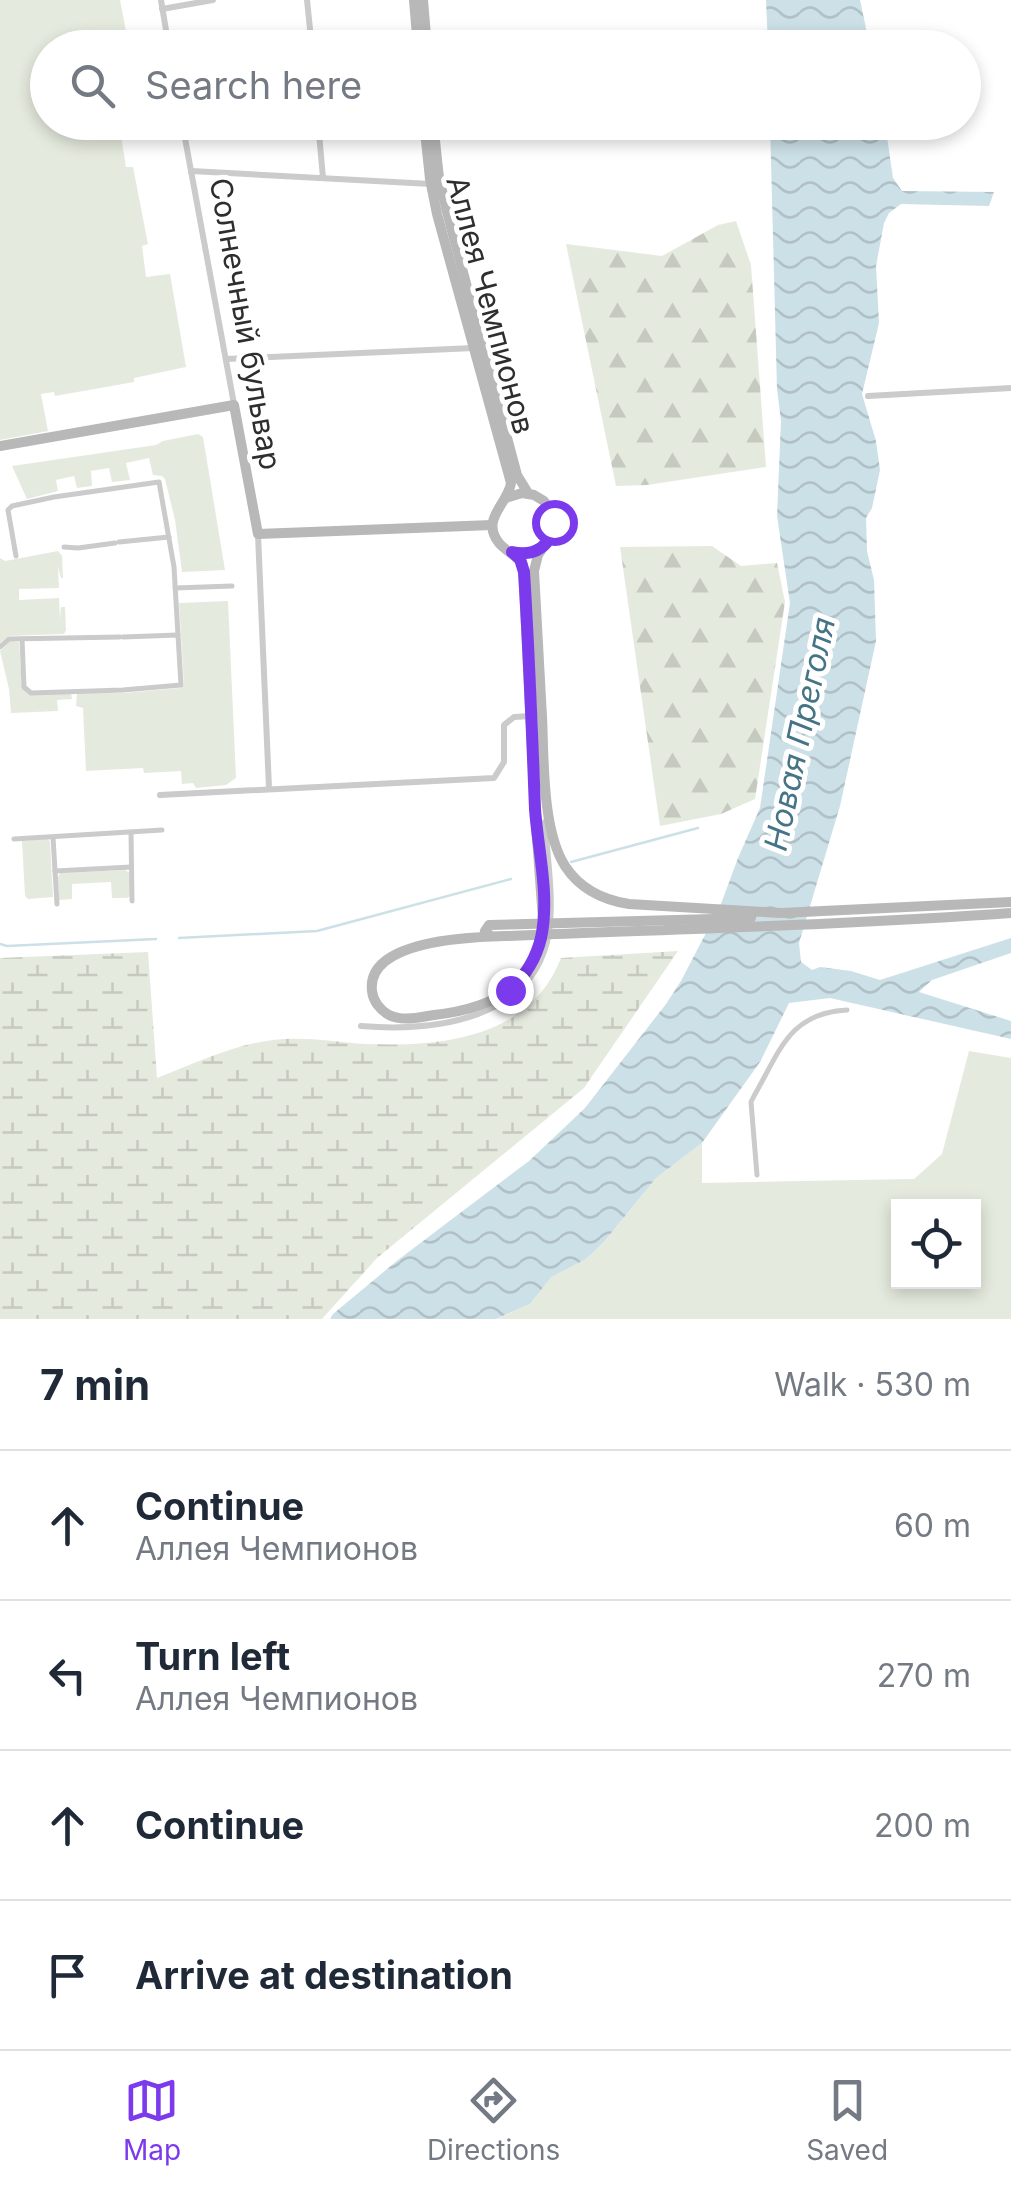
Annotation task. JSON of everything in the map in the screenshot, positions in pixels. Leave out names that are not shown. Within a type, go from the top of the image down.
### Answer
[{"type":"main road","points":[[414,0],[416,30]]},
{"type":"main road","points":[[423,0],[426,30]]},
{"type":"main road","name":"Аллея Чемпионов","points":[[426,140],[437,214],[510,483],[505,498]]},
{"type":"main road","name":"Аллея Чемпионов","points":[[435,140],[446,212],[518,475],[528,493],[544,501],[553,516],[552,534],[541,548],[534,571],[546,786],[555,846],[574,878],[598,896],[621,903],[782,913]]},
{"type":"main road","points":[[0,446],[234,406]]},
{"type":"main road","name":"Солнечный бульвар","points":[[234,406],[258,534]]},
{"type":"main road","points":[[528,493],[505,498],[494,513],[492,525],[498,542],[520,559],[524,572],[544,920],[538,949],[522,978],[492,1002],[453,1013],[398,1018],[384,1011],[376,1002],[372,986],[375,972],[383,963],[404,949],[499,932],[705,920],[762,918],[782,913],[1011,902]]},
{"type":"main road","points":[[258,534],[492,525]]},
{"type":"main road","points":[[512,552],[530,554],[541,548]]},
{"type":"main road","points":[[499,932],[1011,913]]},
{"type":"street","points":[[166,30],[162,4],[213,0]]},
{"type":"street","points":[[307,0],[310,30]]},
{"type":"street","name":"Солнечный бульвар","points":[[185,140],[234,406]]},
{"type":"street","points":[[320,140],[323,178]]},
{"type":"street","points":[[191,171],[431,184]]},
{"type":"street","points":[[226,359],[474,348]]},
{"type":"street","points":[[868,396],[1011,388]]},
{"type":"street","points":[[16,556],[8,510],[12,506],[158,482],[169,536],[182,685],[31,692],[24,687],[22,639]]},
{"type":"street","name":"Солнечный бульвар","points":[[258,534],[269,788]]},
{"type":"street","points":[[64,547],[169,536]]},
{"type":"street","points":[[175,588],[232,586]]},
{"type":"street","points":[[0,647],[9,639],[178,635]]},
{"type":"street","points":[[160,795],[494,778],[504,762],[504,725],[514,717],[532,716]]},
{"type":"street","points":[[360,1026],[407,1026],[476,1015],[505,1002],[527,982],[542,958],[550,929],[546,786]]},
{"type":"street","points":[[14,839],[162,830]]},
{"type":"street","points":[[131,832],[132,901]]},
{"type":"street","points":[[53,837],[57,904]]},
{"type":"street","points":[[55,870],[132,867]]},
{"type":"street","points":[[756,1175],[751,1102],[754,1096],[792,1031],[816,1015],[847,1010]]},
{"type":"green space","points":[[0,0],[120,0],[126,30],[30,30],[30,140],[122,140],[126,167],[133,167],[148,244],[142,246],[146,277],[170,274],[186,367],[134,378],[134,382],[55,396],[54,392],[41,394],[48,431],[0,440]]},
{"type":"green space","points":[[736,221],[751,265],[766,467],[616,486],[566,244],[662,256],[718,225]]},
{"type":"green space","points":[[198,434],[203,437],[225,570],[182,572],[165,479],[153,475],[149,458],[126,463],[130,480],[112,482],[109,468],[91,471],[92,486],[77,488],[74,476],[56,480],[58,491],[27,499],[12,466],[156,445]]},
{"type":"green space","points":[[712,546],[741,566],[777,563],[785,602],[755,799],[721,814],[660,826],[620,547]]},
{"type":"green space","points":[[58,551],[62,556],[63,578],[58,567],[59,588],[19,589],[19,600],[59,598],[60,619],[61,607],[65,607],[64,634],[9,636],[0,643],[0,558],[5,561]]},
{"type":"green space","points":[[228,601],[236,778],[226,785],[196,788],[193,783],[182,784],[181,771],[86,771],[83,708],[76,706],[77,693],[180,688],[184,685],[179,603]]},
{"type":"green space","points":[[10,641],[19,642],[22,687],[29,694],[71,693],[72,699],[57,700],[58,711],[11,713],[0,651]]},
{"type":"green space","points":[[48,839],[53,897],[28,899],[22,841]]},
{"type":"green space","points":[[60,873],[130,873],[127,898],[112,898],[111,882],[72,884],[72,899],[59,900]]},
{"type":"green space","points":[[678,951],[584,1088],[377,1258],[322,1319],[0,1319],[0,958],[148,952],[157,1078],[229,1050],[273,1040],[395,1044],[453,1039],[506,1021],[528,1006],[547,985],[561,958]]},
{"type":"green space","points":[[969,1051],[1011,1058],[1011,1319],[497,1319],[530,1304],[551,1276],[586,1259],[656,1178],[702,1143],[702,1183],[914,1179],[942,1154]]},
{"type":"water","points":[[766,0],[860,0],[866,30],[767,30]]},
{"type":"water","name":"Новая Преголя","points":[[770,140],[887,140],[893,178],[902,191],[994,192],[989,206],[901,204],[884,223],[876,266],[879,323],[862,394],[880,470],[866,518],[876,641],[840,806],[799,943],[801,962],[812,970],[820,967],[851,971],[880,980],[1011,938],[1011,953],[932,980],[919,992],[1011,1021],[1011,1039],[830,998],[789,1003],[760,1062],[702,1143],[656,1178],[603,1243],[586,1259],[551,1277],[530,1304],[496,1319],[330,1319],[398,1260],[529,1161],[585,1108],[666,1004],[721,904],[760,808],[790,603],[777,516],[781,421]]},
{"type":"waterway","points":[[571,862],[698,828]]},
{"type":"waterway","points":[[179,938],[317,931],[511,879]]},
{"type":"waterway","points":[[0,944],[156,939]]},
{"type":"route","points":[[510,990],[533,960],[544,920],[524,572],[520,559],[512,552],[530,554],[541,548],[550,540],[554,522]]}]
